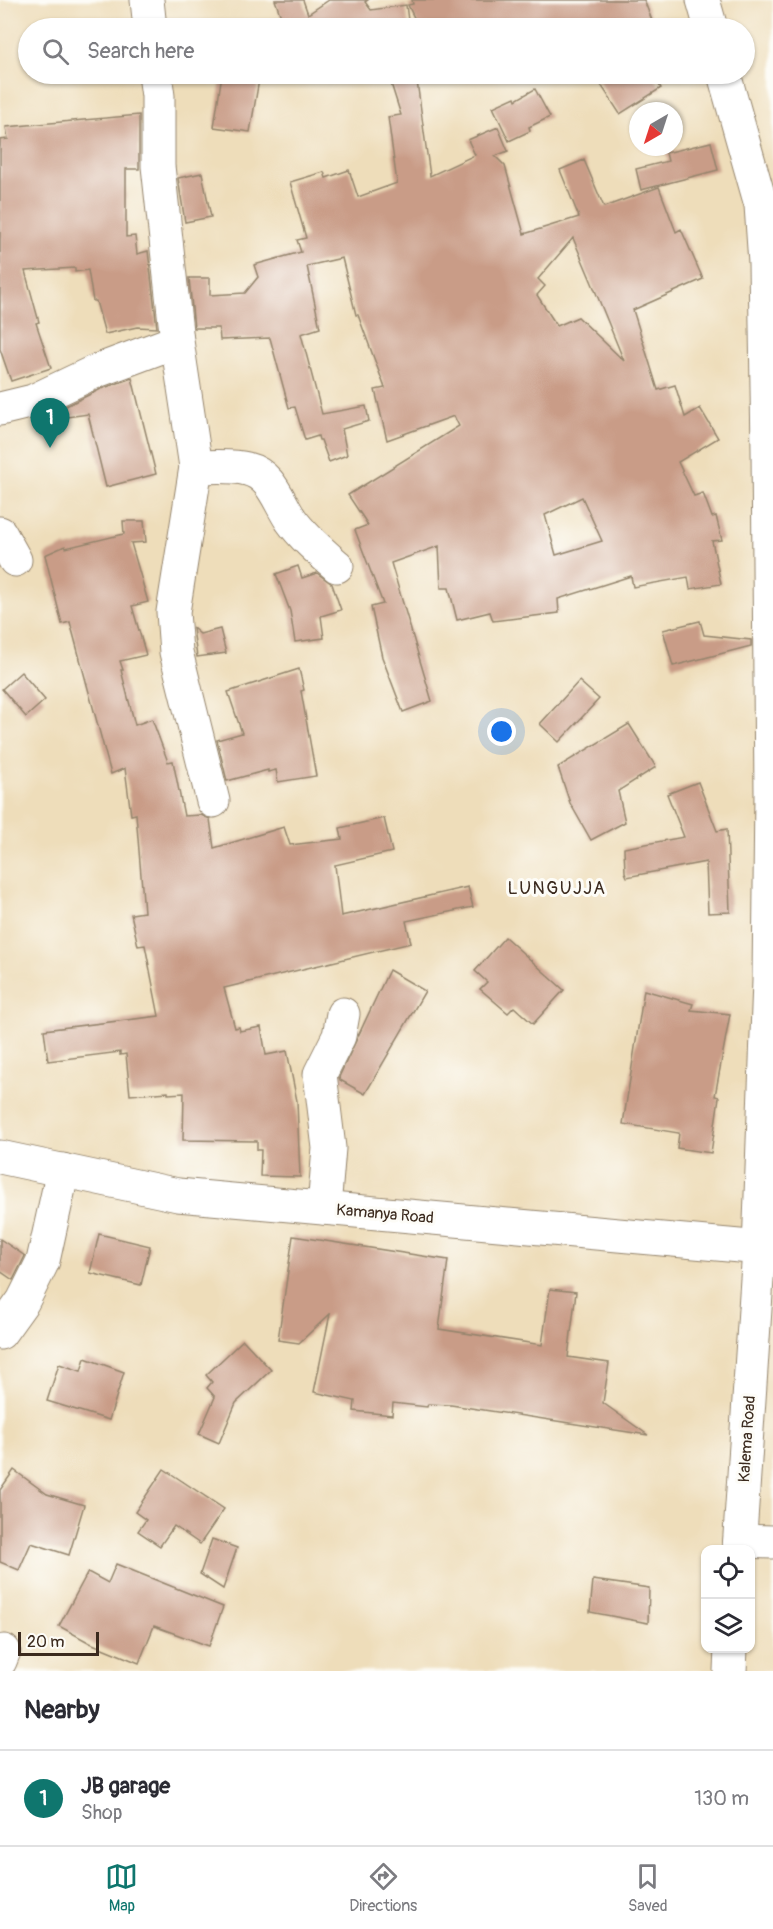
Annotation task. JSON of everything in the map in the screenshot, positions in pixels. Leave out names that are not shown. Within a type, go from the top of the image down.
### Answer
[{"type":"street","points":[[147,0],[149,18]]},
{"type":"street","points":[[703,0],[708,18]]},
{"type":"street","points":[[157,84],[158,166],[177,341],[196,467],[173,612],[176,652],[213,801]]},
{"type":"street","name":"Kalema Road","points":[[727,84],[761,204],[765,251],[772,792],[766,1249],[740,1545]]},
{"type":"street","points":[[0,409],[33,401],[94,372],[177,341]]},
{"type":"street","points":[[196,467],[247,469],[261,476],[272,486],[291,520],[310,542],[337,566]]},
{"type":"street","points":[[324,1208],[329,1148],[320,1074],[339,1036],[343,1014]]},
{"type":"street","name":"Kamanya Road","points":[[0,1157],[178,1195],[766,1249]]},
{"type":"street","points":[[0,1334],[23,1301],[43,1261],[63,1170]]},
{"type":"street","points":[[740,1545],[773,1542]]},
{"type":"street","points":[[730,1671],[731,1653]]},
{"type":"building","points":[[275,0],[303,0],[308,14],[329,0],[368,0],[365,2],[371,10],[406,5],[408,18],[281,18]]},
{"type":"building","points":[[412,0],[644,0],[651,18],[414,18],[408,5],[413,4]]},
{"type":"building","points":[[220,84],[258,84],[250,132],[214,127]]},
{"type":"building","points":[[391,84],[417,84],[430,176],[475,155],[468,140],[498,127],[508,151],[495,156],[505,166],[524,234],[579,217],[560,170],[584,160],[604,207],[659,187],[676,232],[681,229],[703,279],[633,310],[658,390],[675,385],[685,417],[700,408],[718,438],[678,462],[694,496],[703,493],[712,517],[716,516],[722,540],[712,541],[721,584],[690,589],[688,577],[633,587],[631,576],[558,599],[559,613],[493,621],[490,612],[457,620],[449,588],[441,588],[439,546],[391,563],[432,701],[403,712],[382,657],[371,607],[383,604],[355,530],[368,525],[348,495],[459,426],[454,416],[387,440],[375,390],[385,388],[358,315],[356,315],[342,258],[307,266],[320,328],[301,334],[322,414],[366,406],[369,421],[342,429],[347,455],[329,462],[321,440],[318,436],[305,440],[295,407],[289,408],[270,338],[220,340],[219,328],[194,328],[189,278],[210,278],[210,295],[245,293],[258,277],[254,265],[301,252],[297,240],[306,238],[290,182],[324,172],[326,178],[349,170],[358,197],[397,183],[388,117],[401,115]],"holes":[[[573,238],[624,361],[578,317],[557,326],[537,295],[545,286],[538,279]],[[582,497],[602,541],[556,555],[545,515]]]},
{"type":"building","points":[[600,84],[658,84],[661,88],[639,102],[629,102],[629,108],[620,114]]},
{"type":"building","points":[[535,89],[550,117],[529,127],[530,131],[509,141],[493,107],[515,97],[516,100]]},
{"type":"building","points":[[139,115],[139,169],[126,169],[126,237],[135,236],[137,254],[148,251],[157,328],[137,327],[105,334],[96,301],[93,301],[88,270],[75,272],[75,268],[25,271],[39,322],[36,323],[51,368],[11,381],[0,349],[0,140],[8,139],[6,127]]},
{"type":"building","points":[[711,142],[718,170],[641,190],[636,169],[668,161],[667,156],[683,156],[683,149]]},
{"type":"building","points":[[202,173],[211,217],[185,222],[178,178]]},
{"type":"building","points":[[132,378],[156,474],[106,487],[88,414],[67,417],[66,406],[101,389]]},
{"type":"building","points":[[123,521],[144,521],[146,542],[131,543],[148,602],[132,606],[146,655],[120,661],[135,725],[152,719],[168,762],[173,761],[184,816],[201,815],[210,819],[214,848],[284,827],[290,845],[342,839],[340,828],[384,818],[392,852],[335,865],[341,916],[468,887],[473,907],[406,921],[411,943],[224,988],[235,1028],[239,1027],[240,1031],[261,1027],[266,1055],[287,1051],[297,1101],[300,1177],[260,1176],[261,1150],[257,1150],[257,1141],[183,1140],[184,1093],[130,1095],[126,1054],[120,1055],[120,1052],[48,1061],[44,1030],[159,1016],[145,945],[138,946],[131,914],[144,912],[136,814],[131,815],[125,768],[111,774],[70,622],[62,624],[45,555],[65,546],[66,548],[124,534]]},
{"type":"building","points":[[298,566],[302,578],[317,573],[332,584],[341,610],[321,616],[324,638],[295,642],[290,611],[276,574]]},
{"type":"building","points":[[700,621],[704,635],[751,640],[751,646],[673,666],[663,630]]},
{"type":"building","points":[[193,628],[200,634],[220,629],[226,653],[197,657]]},
{"type":"building","points":[[299,669],[316,776],[278,782],[276,770],[268,772],[268,770],[227,781],[217,740],[242,733],[228,692]]},
{"type":"building","points":[[21,672],[45,700],[26,717],[2,689]]},
{"type":"building","points":[[579,681],[599,699],[559,742],[540,724]]},
{"type":"building","points":[[629,724],[656,767],[618,791],[625,822],[591,840],[570,803],[558,767]]},
{"type":"building","points":[[698,782],[717,831],[727,829],[730,912],[708,913],[706,862],[627,877],[625,872],[624,848],[684,837],[667,794]]},
{"type":"building","points":[[505,937],[564,990],[533,1024],[514,1007],[508,1013],[480,989],[487,982],[475,971]]},
{"type":"building","points":[[389,970],[425,991],[365,1094],[340,1080],[339,1077]]},
{"type":"building","points":[[644,990],[693,1004],[691,1010],[730,1014],[715,1096],[719,1097],[711,1153],[677,1148],[679,1133],[623,1124]]},
{"type":"building","points":[[99,1234],[150,1246],[141,1285],[90,1273]]},
{"type":"building","points":[[293,1236],[448,1260],[439,1329],[542,1345],[550,1289],[576,1292],[568,1357],[609,1363],[603,1403],[648,1435],[451,1405],[428,1404],[427,1407],[393,1403],[392,1415],[354,1411],[355,1401],[314,1392],[330,1314],[299,1343],[278,1340]]},
{"type":"building","points":[[0,1239],[25,1256],[13,1280],[0,1271]]},
{"type":"building","points":[[243,1340],[271,1370],[236,1403],[219,1443],[199,1434],[215,1397],[207,1388],[212,1382],[206,1375]]},
{"type":"building","points":[[85,1358],[124,1372],[109,1420],[47,1401],[59,1364],[81,1371]]},
{"type":"building","points":[[164,1469],[224,1509],[200,1544],[174,1526],[160,1546],[138,1531],[146,1520],[135,1512]]},
{"type":"building","points":[[14,1470],[47,1494],[84,1505],[69,1555],[31,1543],[19,1570],[0,1562],[0,1490]]},
{"type":"building","points":[[212,1539],[237,1548],[223,1589],[200,1574]]},
{"type":"building","points":[[116,1564],[223,1607],[209,1646],[154,1626],[139,1663],[90,1643],[59,1626],[88,1572],[108,1583]]},
{"type":"building","points":[[593,1580],[649,1588],[648,1623],[590,1612]]},
{"type":"place","name":"JB garage","points":[[50,448]]},
{"type":"district","name":"LUNGUJJA","points":[[557,888]]}]
